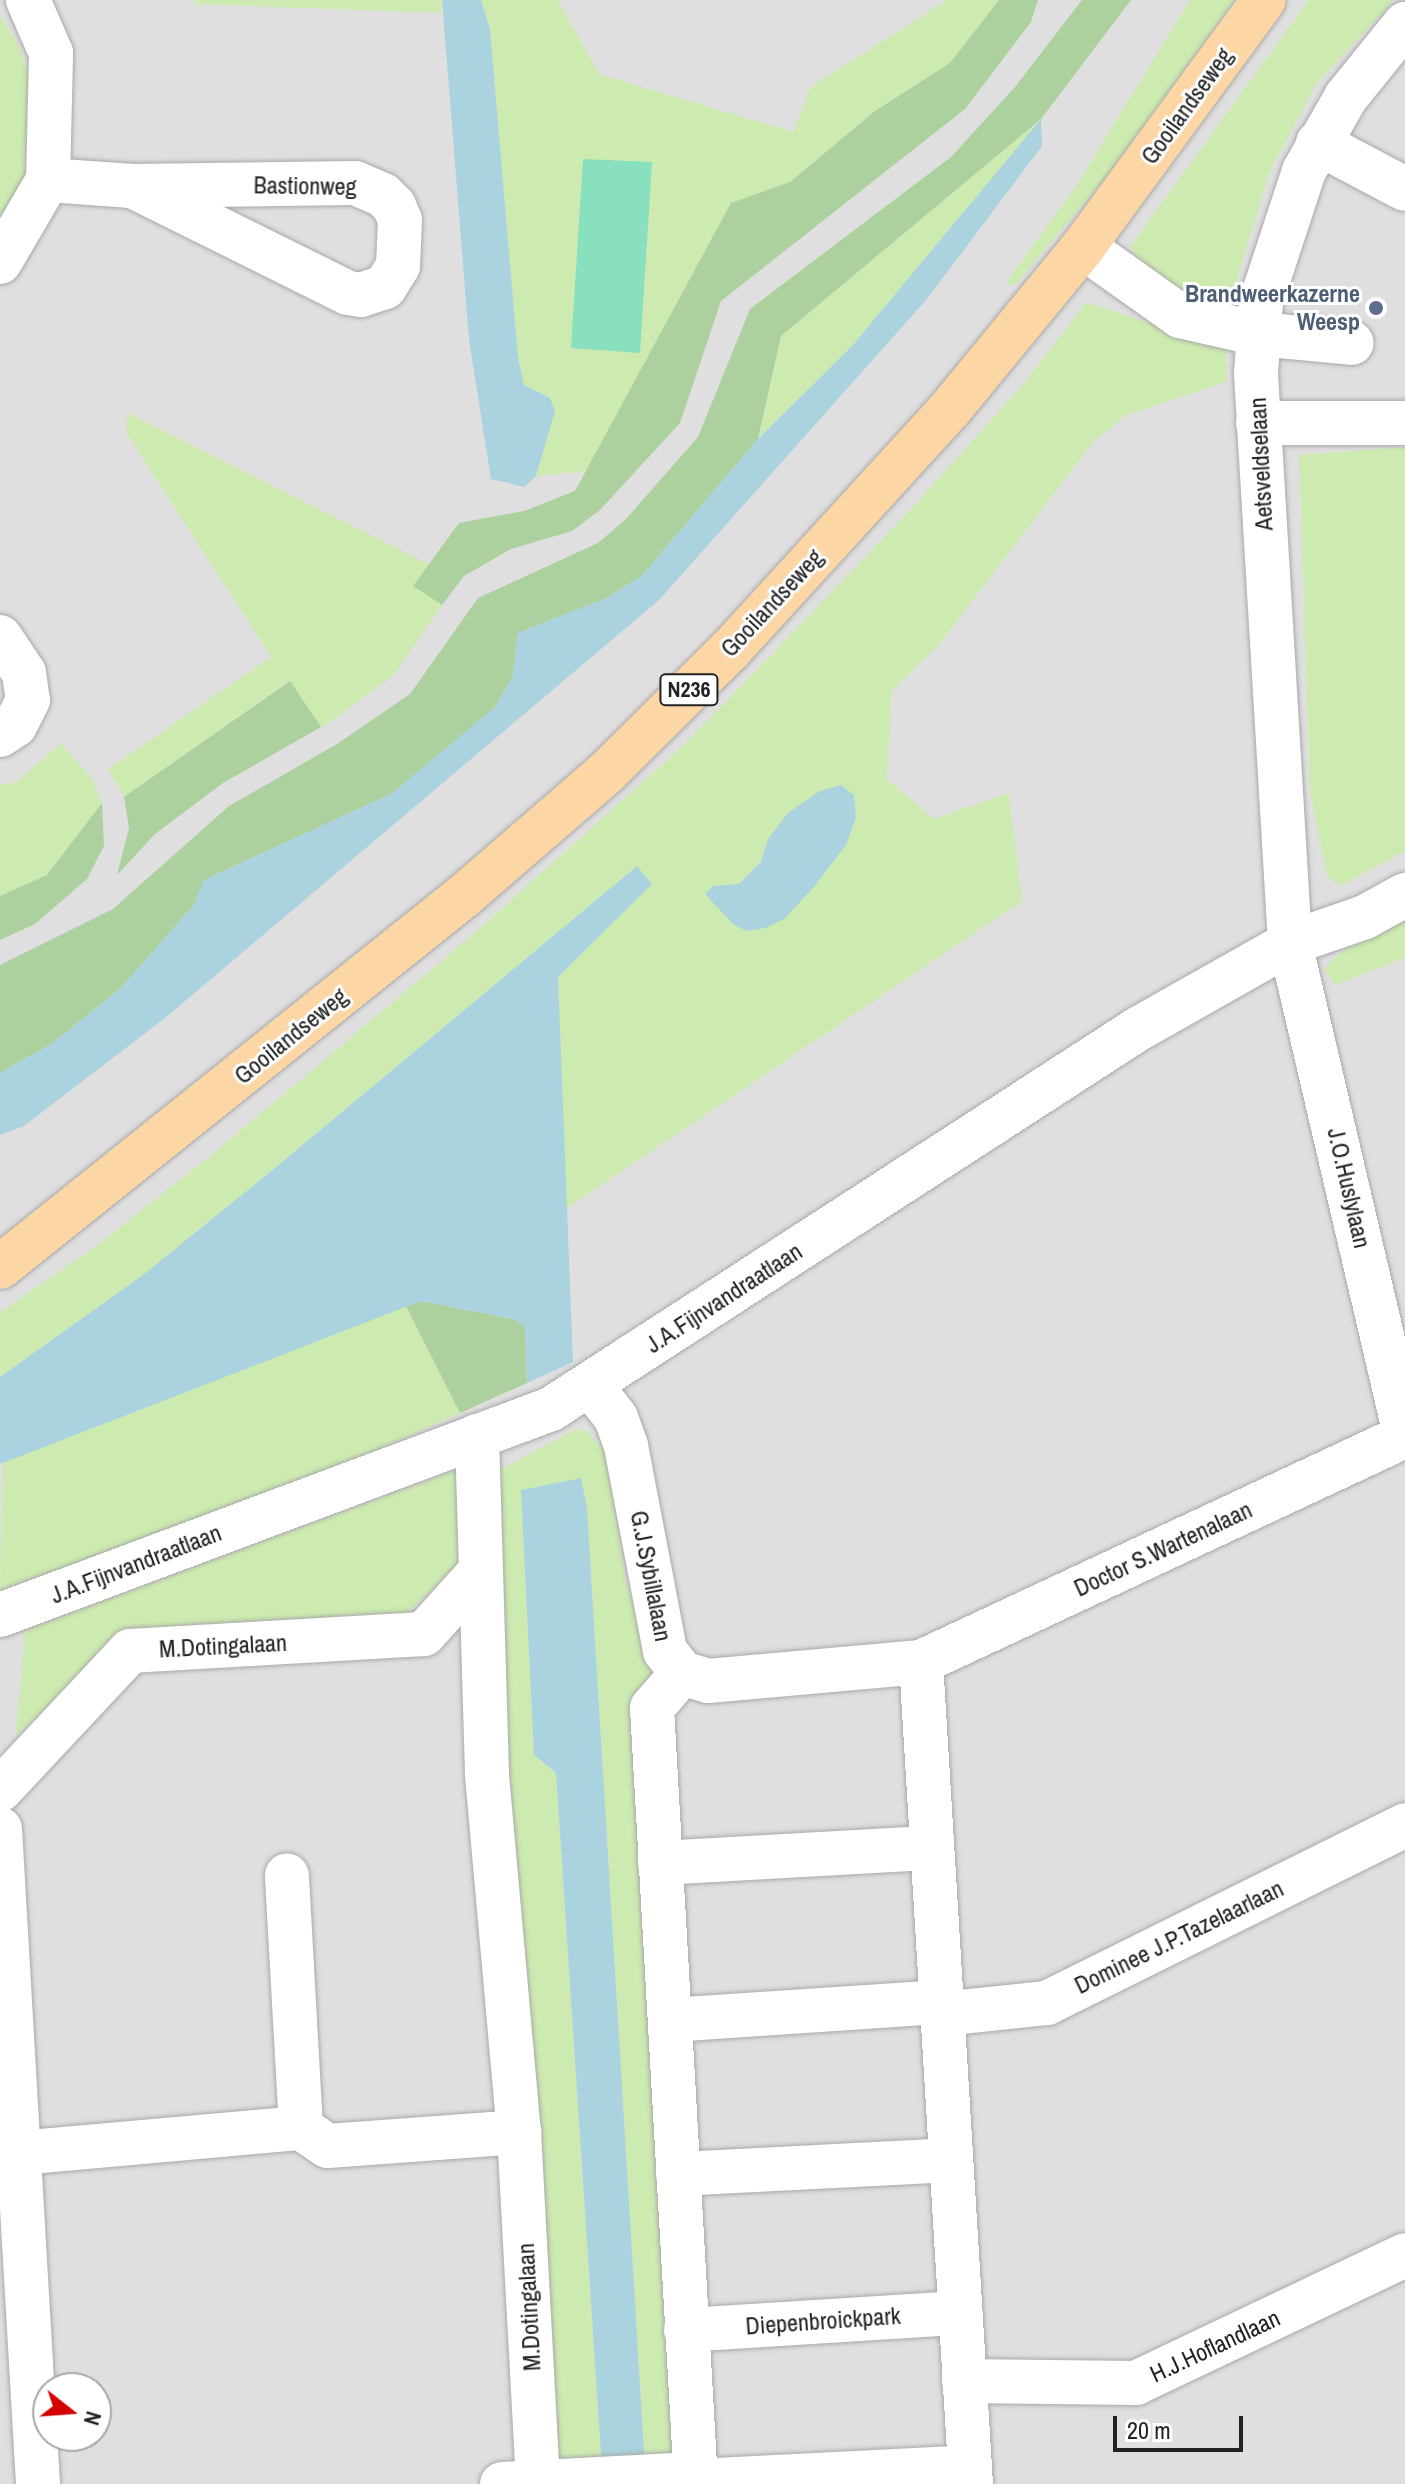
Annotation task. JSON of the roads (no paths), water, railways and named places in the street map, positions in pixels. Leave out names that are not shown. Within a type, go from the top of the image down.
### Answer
[{"type":"main road","name":"Gooilandseweg","points":[[0,1267],[453,905],[607,772],[730,650],[950,409],[1083,247],[1264,0]]},
{"type":"street","points":[[0,262],[48,180],[51,53],[28,0]]},
{"type":"street","name":"Aetsveldselaan","points":[[1290,943],[1258,423],[1261,302],[1282,233],[1318,143],[1346,97],[1405,24]]},
{"type":"street","points":[[1318,143],[1405,189]]},
{"type":"street","name":"Bastionweg","points":[[48,180],[132,186],[370,187],[394,206],[400,220],[398,266],[385,287],[348,293],[132,186]]},
{"type":"street","points":[[1083,247],[1180,316],[1259,334],[1352,343]]},
{"type":"street","points":[[1258,423],[1405,423]]},
{"type":"street","points":[[0,637],[24,673],[28,700],[15,725],[0,735]]},
{"type":"street","name":"J.A.Fijnvandraatlaan","points":[[0,1615],[551,1409],[592,1387],[1138,1029],[1290,943],[1365,917],[1405,895]]},
{"type":"street","name":"J.O.Huslylaan","points":[[1290,943],[1405,1435]]},
{"type":"street","name":"G.J.Sybillalaan","points":[[592,1387],[616,1418],[626,1446],[665,1651],[682,1673],[708,1681],[921,1662]]},
{"type":"street","name":"Doctor S.Wartenalaan","points":[[921,1662],[1405,1435]]},
{"type":"street","name":"M.Dotingalaan","points":[[477,1436],[487,1775],[519,2132],[526,2483],[685,2479]]},
{"type":"street","name":"M.Dotingalaan","points":[[0,1790],[130,1651],[424,1634],[479,1573]]},
{"type":"street","points":[[682,1673],[652,1708],[686,2330],[685,2479],[970,2476],[921,1662]]},
{"type":"street","name":"Dominee J.P.Tazelaarlaan","points":[[942,2008],[1047,2003],[1405,1825]]},
{"type":"street","points":[[0,1829],[9,2157],[38,2484]]},
{"type":"street","points":[[660,1863],[932,1848]]},
{"type":"street","points":[[287,1875],[301,2128]]},
{"type":"street","points":[[670,2020],[942,2008]]},
{"type":"street","points":[[9,2157],[301,2128],[328,2146],[519,2132]]},
{"type":"street","points":[[678,2174],[951,2160]]},
{"type":"street","name":"H.J.Hoflandlaan","points":[[964,2381],[1136,2383],[1405,2255]]},
{"type":"street","name":"Diepenbroickpark","points":[[686,2330],[960,2313]]},
{"type":"water","points":[[442,0],[481,0],[490,29],[518,358],[524,385],[550,398],[555,411],[536,476],[524,487],[491,479],[469,340]]},
{"type":"water","points":[[1041,119],[1042,146],[927,299],[659,600],[165,1018],[24,1126],[0,1135],[0,1073],[53,1043],[120,989],[194,905],[204,880],[391,794],[495,707],[513,676],[518,633],[607,598],[642,576],[758,439],[853,345]]},
{"type":"water","points":[[841,785],[854,795],[856,818],[846,845],[813,888],[784,919],[765,928],[746,931],[732,923],[705,894],[713,886],[739,884],[761,862],[768,839],[788,813],[820,791]]},
{"type":"water","points":[[637,866],[652,884],[558,977],[573,1362],[527,1383],[525,1326],[514,1319],[421,1301],[0,1464],[0,1377],[143,1275]]},
{"type":"water","points":[[581,1478],[587,1508],[646,2484],[603,2484],[556,1773],[534,1755],[521,1490]]},
{"type":"place","name":"Brandweerkazerne Weesp","points":[[1376,308]]}]
